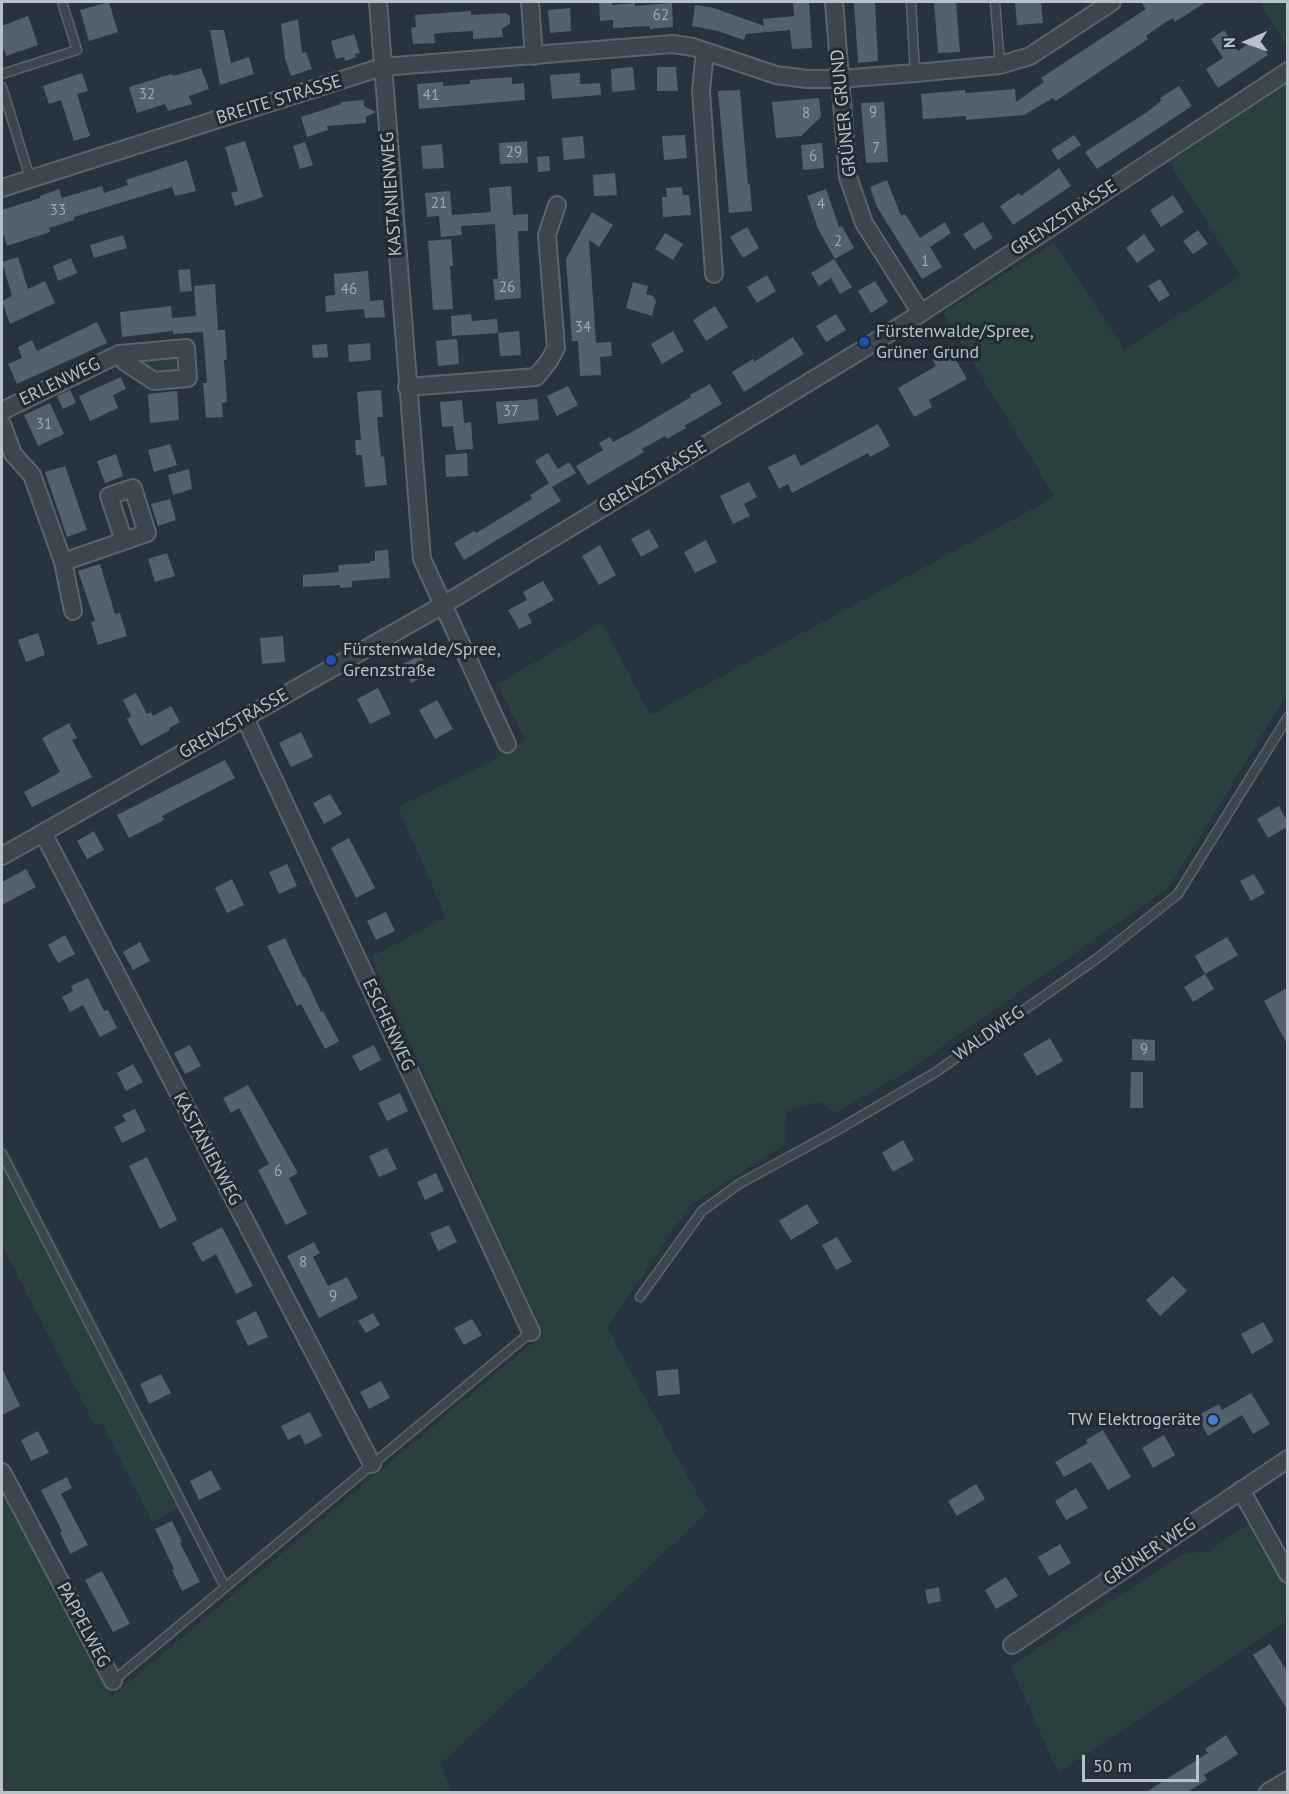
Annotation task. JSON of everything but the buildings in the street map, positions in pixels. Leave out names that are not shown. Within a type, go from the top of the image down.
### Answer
[{"type":"street","name":"KASTANIENWEG","points":[[378,2],[422,559],[507,744]]},
{"type":"street","points":[[530,2],[534,56]]},
{"type":"street","name":"GRÜNER GRUND","points":[[834,2],[848,177],[864,223],[921,313]]},
{"type":"street","name":"BREITE STRASSE","points":[[2,188],[382,68],[672,44],[693,47],[776,75],[807,79],[915,73],[1000,65],[1030,56],[1112,2]]},
{"type":"street","points":[[705,51],[701,91],[714,274]]},
{"type":"street","name":"GRENZSTRASSE","points":[[2,856],[442,604],[921,313],[1287,71]]},
{"type":"street","points":[[407,387],[536,377],[556,348],[548,236],[557,204]]},
{"type":"street","name":"ERLENWEG","points":[[2,411],[119,354]]},
{"type":"street","points":[[2,424],[13,454],[32,475],[63,562],[74,611]]},
{"type":"street","points":[[63,562],[124,541]]},
{"type":"street","name":"ESCHENWEG","points":[[245,718],[531,1332]]},
{"type":"street","name":"KASTANIENWEG","points":[[43,833],[372,1464]]},
{"type":"street","name":"GRÜNER WEG","points":[[1012,1645],[1287,1460]]},
{"type":"street","name":"PAPPELWEG","points":[[2,1472],[113,1681]]},
{"type":"street","points":[[1241,1490],[1287,1574]]},
{"type":"street","points":[[1268,1792],[1287,1780]]},
{"type":"lane","points":[[2,74],[77,50],[62,2]]},
{"type":"lane","points":[[911,2],[915,73]]},
{"type":"lane","points":[[996,2],[1000,65]]},
{"type":"lane","points":[[2,87],[30,178]]},
{"type":"lane","name":"WALDWEG","points":[[640,1297],[702,1211],[739,1184],[936,1072],[1099,957],[1178,894],[1287,717]]},
{"type":"lane","points":[[2,1154],[225,1587],[531,1332]]},
{"type":"lane","name":"PAPPELWEG","points":[[113,1681],[225,1587]]},
{"type":"green space","points":[[1260,2],[1287,2],[1287,47]]},
{"type":"green space","points":[[1287,83],[1287,694],[1169,887],[906,1072],[835,1113],[820,1101],[786,1112],[785,1144],[690,1205],[607,1328],[707,1512],[441,1764],[452,1792],[2,1792],[2,1495],[112,1696],[543,1334],[371,957],[446,917],[398,807],[493,761],[525,740],[497,684],[602,623],[650,715],[1055,497],[943,313],[1054,243],[1124,350],[1241,276],[1169,162]]},
{"type":"green space","points":[[174,354],[182,361],[182,367],[176,374],[156,376],[134,360]]},
{"type":"green space","points":[[2,1137],[189,1503],[152,1522],[102,1423],[95,1426],[2,1244]]},
{"type":"green space","points":[[1251,1522],[1287,1584],[1287,1621],[1058,1772],[1011,1666],[1184,1553],[1208,1552]]},
{"type":"place","name":"Fürstenwalde/Spree, Grüner Grund","points":[[864,342]]},
{"type":"place","name":"Fürstenwalde/Spree, Grenzstraße","points":[[331,660]]},
{"type":"place","name":"TW Elektrogeräte","points":[[1213,1420]]}]
